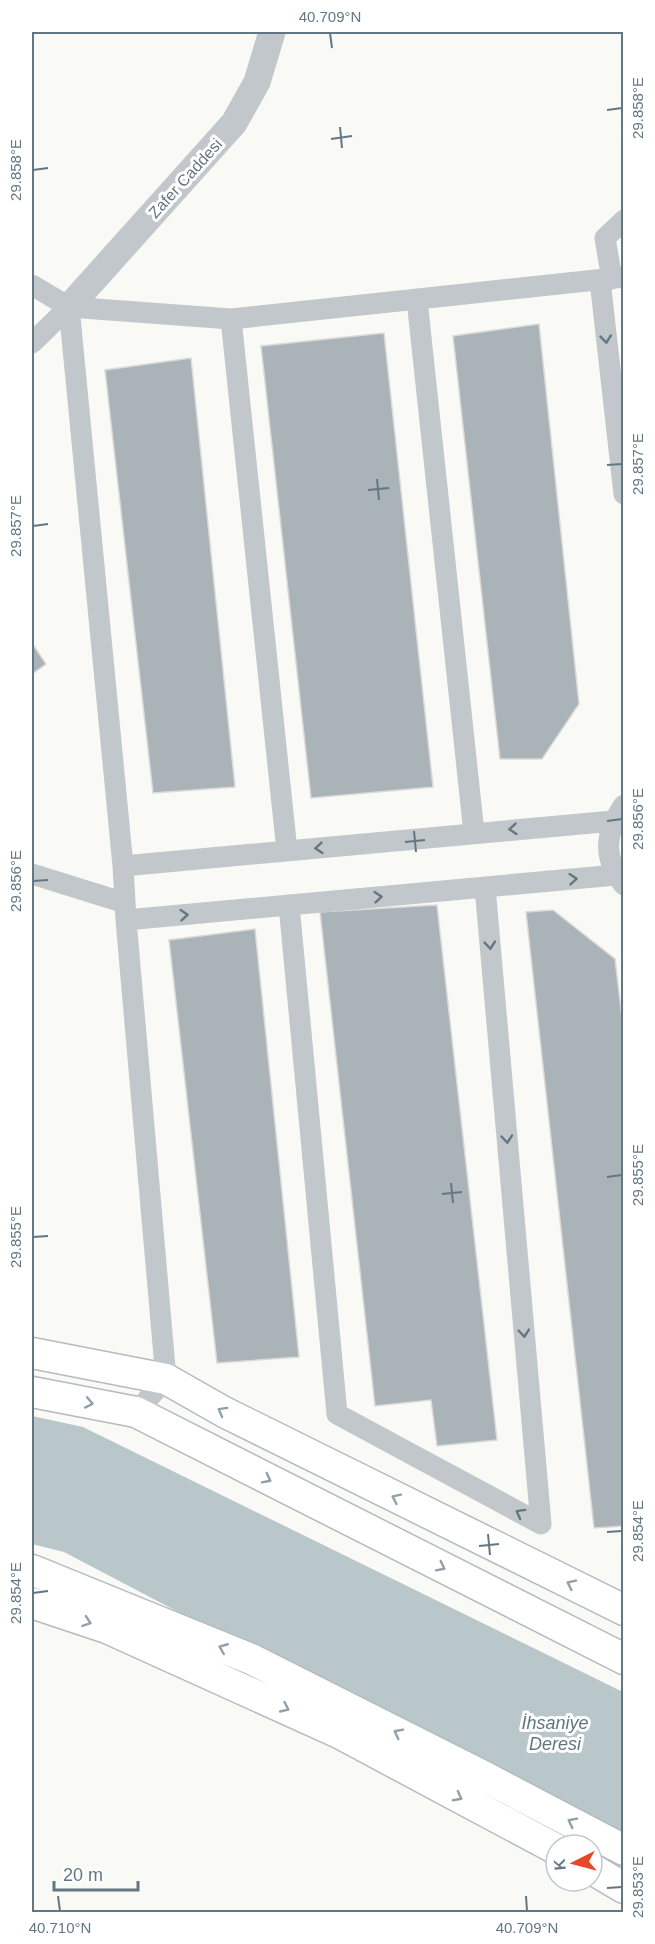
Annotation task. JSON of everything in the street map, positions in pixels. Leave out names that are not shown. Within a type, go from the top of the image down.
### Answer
[{"type":"main road","points":[[32,1353],[166,1378],[224,1412],[624,1611]]},
{"type":"main road","points":[[32,1392],[136,1412],[624,1659]]},
{"type":"main road","points":[[32,1570],[251,1659],[624,1850]]},
{"type":"main road","points":[[32,1603],[107,1628],[339,1733],[544,1843]]},
{"type":"main road","points":[[604,1876],[624,1887]]},
{"type":"street","name":"Zafer Caddesi","points":[[69,307],[234,123],[257,82],[272,32]]},
{"type":"street","points":[[624,220],[606,238],[616,281],[624,494]]},
{"type":"street","points":[[32,285],[69,307],[231,319],[616,281]]},
{"type":"street","points":[[417,300],[474,833]]},
{"type":"street","points":[[32,343],[69,307]]},
{"type":"street","points":[[69,307],[123,866],[166,1378],[136,1412]]},
{"type":"street","points":[[231,319],[286,851]]},
{"type":"street","points":[[32,874],[126,912],[288,905],[485,886],[620,880],[609,858],[608,839],[618,813],[474,833],[123,866]]},
{"type":"street","points":[[288,905],[337,1414],[541,1524],[485,886]]},
{"type":"water","name":"İhsaniye Deresi","points":[[32,1416],[83,1427],[623,1692],[623,1845],[604,1833],[64,1552],[32,1544]]},
{"type":"building","points":[[539,324],[579,704],[542,759],[500,759],[453,336]]},
{"type":"building","points":[[384,333],[433,787],[311,798],[261,346]]},
{"type":"building","points":[[191,358],[235,787],[153,793],[105,370]]},
{"type":"building","points":[[32,643],[46,664],[32,674]]},
{"type":"building","points":[[437,905],[497,1440],[437,1446],[431,1400],[375,1406],[320,912]]},
{"type":"building","points":[[553,910],[615,959],[624,1035],[624,1526],[594,1528],[526,912]]},
{"type":"building","points":[[255,929],[299,1357],[217,1363],[169,940]]}]
